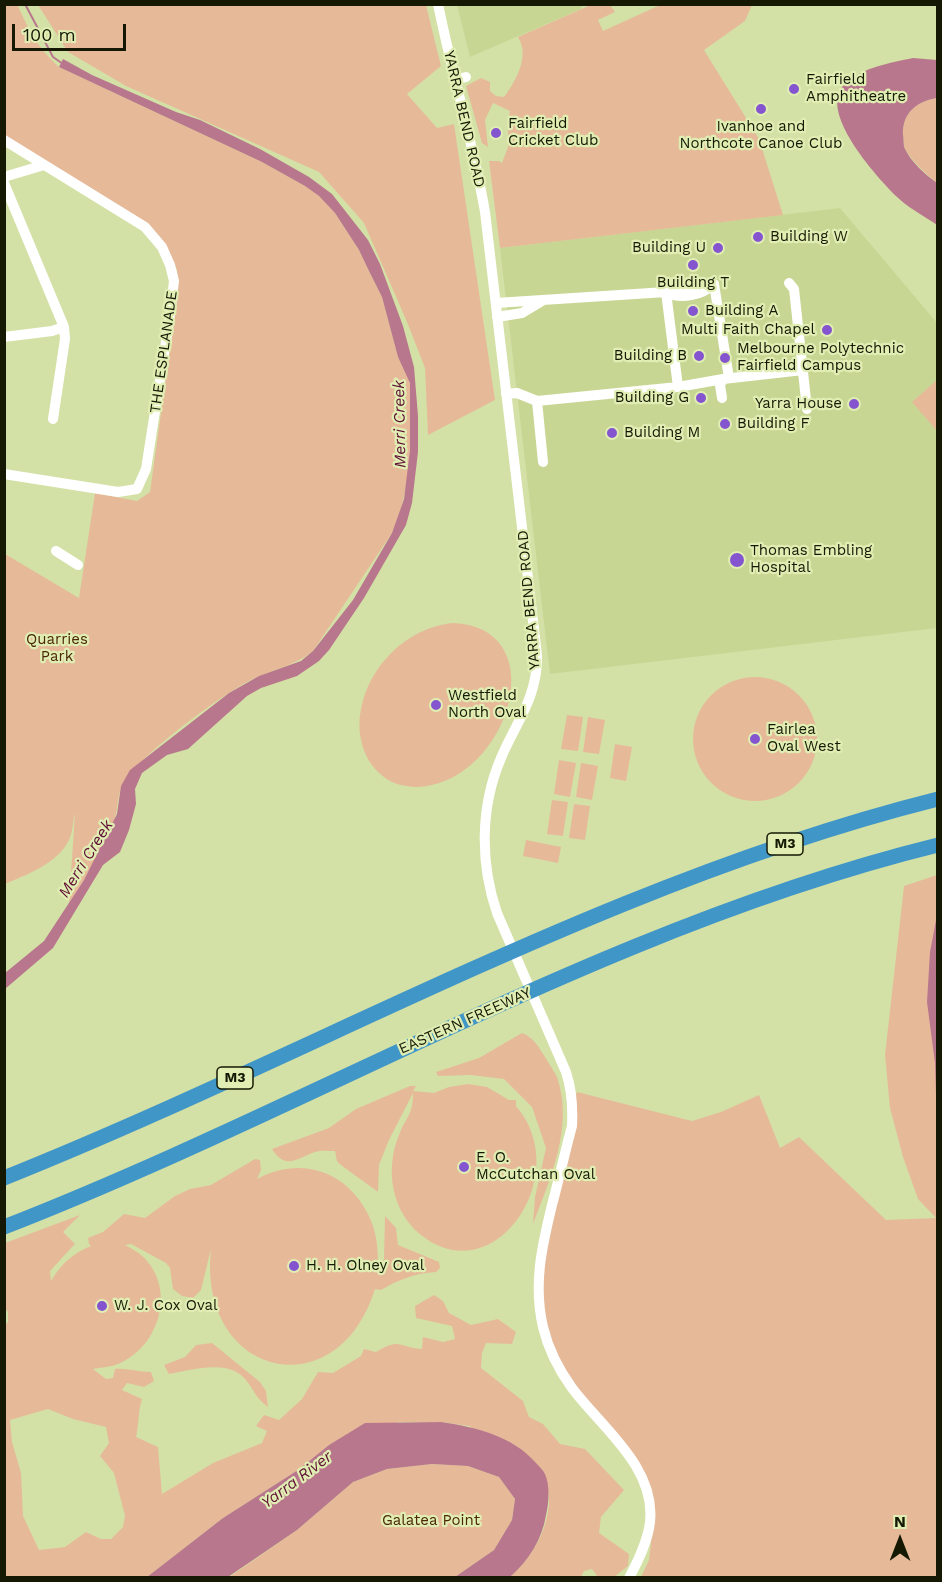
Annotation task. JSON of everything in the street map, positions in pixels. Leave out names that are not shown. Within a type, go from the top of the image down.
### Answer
[{"type":"highway","name":"M3","points":[[4,1178],[168,1109],[635,899],[774,848],[938,799]]},
{"type":"highway","name":"EASTERN FREEWAY","points":[[4,1227],[141,1170],[478,1015],[660,937],[816,880],[938,845]]},
{"type":"street","name":"YARRA BEND ROAD","points":[[438,4],[479,180],[537,647],[537,666],[532,695],[500,759],[487,806],[484,833],[486,861],[490,890],[497,913],[571,1085],[572,1126],[538,1264],[539,1309],[548,1343],[571,1387],[632,1461],[645,1483],[649,1497],[648,1534],[631,1573],[621,1578]]},
{"type":"street","points":[[454,80],[466,78]]},
{"type":"street","name":"THE ESPLANADE","points":[[4,140],[145,227],[162,247],[174,281],[146,469],[146,486],[132,496],[4,474]]},
{"type":"street","points":[[4,177],[44,165]]},
{"type":"street","points":[[4,183],[64,327],[65,339],[53,419]]},
{"type":"street","points":[[789,283],[794,289],[807,409]]},
{"type":"street","points":[[496,303],[666,292],[675,297],[705,292],[714,284],[726,378],[720,385],[722,398]]},
{"type":"street","points":[[666,292],[678,387]]},
{"type":"street","points":[[497,317],[522,313],[545,300]]},
{"type":"street","points":[[4,337],[52,331],[64,327]]},
{"type":"street","points":[[506,394],[517,393],[537,402],[678,387],[726,378],[803,369]]},
{"type":"street","points":[[537,402],[543,462]]},
{"type":"street","points":[[56,551],[78,565]]},
{"type":"shaded area","points":[[457,5],[582,5],[581,9],[470,57]]},
{"type":"shaded area","points":[[840,208],[937,323],[937,628],[550,674],[500,248]]},
{"type":"green space","name":"Quarries Park","points":[[17,4],[34,38],[59,67],[262,162],[319,196],[335,213],[359,250],[382,297],[398,357],[409,376],[411,391],[407,481],[399,516],[392,533],[313,651],[297,661],[247,682],[217,701],[158,747],[128,776],[121,788],[113,824],[84,880],[69,903],[75,813],[71,835],[60,853],[43,866],[5,884],[5,554],[79,598],[95,493],[137,501],[150,492],[178,291],[177,270],[164,243],[5,137],[5,5]]},
{"type":"green space","points":[[593,4],[610,5],[615,12],[598,20],[603,31],[660,5],[752,5],[745,21],[704,50],[759,139],[783,215],[500,248],[489,161],[502,163],[508,147],[510,111],[493,103],[485,120],[488,147],[482,143],[466,86],[481,78],[490,82],[490,91],[496,96],[504,97],[517,76],[522,60],[523,52],[518,37]]},
{"type":"green space","points":[[38,5],[426,5],[441,66],[407,94],[437,128],[454,124],[495,400],[428,435],[425,368],[407,322],[364,223],[319,172],[126,86],[68,52]]},
{"type":"green space","points":[[937,98],[937,183],[919,167],[904,147],[903,127],[912,109],[923,102]]},
{"type":"green space","points":[[937,380],[937,431],[912,402]]},
{"type":"green space","name":"Westfield North Oval","points":[[453,623],[484,630],[502,647],[511,671],[510,699],[500,727],[483,753],[460,773],[426,786],[413,787],[395,783],[375,768],[363,746],[360,734],[360,714],[365,695],[373,676],[399,646],[415,635],[434,627]]},
{"type":"green space","name":"Fairlea Oval West","points":[[755,677],[779,681],[799,695],[813,715],[817,739],[813,763],[799,783],[779,797],[755,801],[731,797],[711,783],[697,763],[693,739],[697,715],[711,695],[731,681]]},
{"type":"green space","points":[[567,715],[583,717],[578,751],[561,749]]},
{"type":"green space","points":[[588,717],[605,720],[599,754],[583,752]]},
{"type":"green space","points":[[615,744],[632,747],[626,781],[610,778]]},
{"type":"green space","points":[[559,760],[576,763],[570,797],[554,794]]},
{"type":"green space","points":[[581,763],[598,766],[592,800],[576,797]]},
{"type":"green space","points":[[552,800],[568,802],[563,836],[547,834]]},
{"type":"green space","points":[[574,804],[590,806],[585,840],[569,838]]},
{"type":"green space","points":[[526,840],[561,847],[558,863],[523,856]]},
{"type":"green space","points":[[937,875],[937,1577],[641,1577],[649,1560],[651,1543],[645,1483],[554,1357],[538,1291],[577,1092],[692,1121],[721,1112],[759,1095],[780,1148],[799,1137],[886,1220],[936,1218],[918,1199],[903,1157],[890,1108],[885,1055],[904,886]]},
{"type":"green space","points":[[522,1033],[534,1041],[547,1060],[557,1077],[562,1098],[563,1117],[558,1154],[533,1224],[535,1197],[546,1148],[532,1107],[504,1079],[471,1075],[438,1076],[436,1072],[479,1058]]},
{"type":"green space","name":"E. O. McCutchan Oval","points":[[468,1084],[487,1087],[509,1100],[516,1100],[516,1106],[532,1133],[536,1163],[531,1192],[518,1218],[499,1238],[475,1249],[449,1249],[421,1235],[410,1224],[398,1203],[392,1179],[393,1157],[397,1140],[410,1111],[413,1093],[379,1165],[378,1192],[339,1163],[335,1151],[317,1151],[287,1161],[277,1156],[272,1149],[329,1128],[356,1109],[410,1086],[416,1086],[413,1091],[434,1093],[449,1087]]},
{"type":"green space","points":[[255,1159],[260,1160],[261,1170],[257,1179],[275,1171],[293,1168],[310,1169],[326,1174],[341,1182],[354,1193],[365,1208],[376,1237],[378,1271],[384,1259],[385,1216],[396,1228],[398,1245],[439,1262],[440,1268],[436,1272],[407,1278],[381,1290],[375,1289],[356,1328],[331,1352],[303,1364],[274,1363],[247,1350],[225,1326],[212,1292],[211,1249],[201,1290],[193,1298],[182,1296],[173,1289],[170,1268],[166,1263],[131,1244],[125,1245],[142,1256],[155,1273],[160,1287],[159,1316],[154,1330],[136,1353],[109,1367],[93,1369],[106,1379],[113,1378],[115,1369],[151,1372],[154,1381],[144,1387],[127,1383],[122,1390],[142,1399],[136,1437],[158,1447],[162,1494],[213,1463],[262,1443],[267,1431],[256,1426],[264,1415],[279,1420],[302,1399],[318,1372],[333,1373],[361,1356],[364,1349],[376,1352],[384,1347],[399,1344],[422,1349],[423,1337],[443,1342],[455,1339],[452,1326],[416,1318],[415,1306],[434,1295],[443,1301],[449,1313],[471,1325],[498,1319],[516,1332],[512,1344],[486,1343],[482,1353],[481,1368],[523,1401],[529,1417],[543,1424],[560,1444],[585,1449],[624,1490],[601,1517],[599,1533],[629,1554],[628,1566],[614,1577],[598,1577],[592,1569],[584,1571],[581,1577],[510,1577],[525,1562],[537,1544],[545,1525],[549,1503],[545,1474],[469,1426],[441,1422],[399,1422],[329,1445],[298,1470],[223,1518],[147,1577],[5,1578],[4,1326],[8,1322],[8,1312],[4,1308],[5,1243],[80,1215],[63,1232],[75,1244],[50,1271],[51,1281],[68,1260],[91,1246],[88,1238],[103,1232],[124,1214],[145,1218],[175,1196],[190,1189],[211,1185]],"holes":[[[48,1409],[73,1419],[106,1427],[109,1443],[100,1456],[114,1473],[125,1516],[123,1527],[111,1539],[101,1539],[86,1532],[65,1547],[39,1550],[23,1516],[21,1473],[12,1442],[10,1420]]]},
{"type":"green space","points":[[212,1343],[260,1382],[266,1391],[268,1407],[245,1379],[229,1369],[209,1368],[169,1374],[164,1365],[185,1357],[196,1345]]},
{"type":"green space","name":"Galatea Point","points":[[432,1464],[468,1466],[499,1477],[515,1499],[512,1520],[494,1550],[455,1577],[228,1578],[297,1530],[353,1482],[387,1469]]},
{"type":"water","points":[[913,58],[937,60],[937,98],[923,102],[912,109],[905,120],[903,135],[904,147],[911,159],[937,183],[937,225],[910,208],[887,187],[852,142],[843,126],[838,110],[838,95],[852,78],[877,66]]},
{"type":"water","points":[[63,59],[92,75],[176,112],[200,120],[260,149],[309,177],[332,194],[368,240],[380,264],[403,326],[414,367],[418,452],[412,503],[406,525],[364,598],[329,650],[319,661],[297,676],[261,688],[247,696],[188,749],[167,755],[142,773],[135,789],[136,804],[129,830],[120,852],[103,865],[53,948],[5,989],[5,973],[44,941],[84,880],[117,814],[121,786],[130,770],[229,693],[259,676],[301,661],[313,651],[353,600],[392,533],[404,499],[410,450],[410,383],[398,357],[382,297],[359,250],[335,213],[319,196],[305,186],[262,162],[59,67]]},
{"type":"water","points":[[937,915],[937,1128],[935,1063],[927,1002],[930,952]]},
{"type":"water","name":"Yarra River","points":[[441,1422],[480,1430],[505,1439],[527,1454],[545,1474],[548,1483],[548,1500],[541,1533],[529,1557],[510,1577],[455,1577],[494,1550],[512,1520],[515,1499],[499,1477],[468,1466],[432,1464],[387,1469],[353,1482],[297,1530],[228,1577],[147,1577],[223,1518],[298,1470],[329,1445],[365,1423]]},
{"type":"waterway","name":"Merri Creek","points":[[25,4],[53,57],[63,64]]},
{"type":"place","name":"Fairfield Amphitheatre","points":[[794,89]]},
{"type":"place","name":"Ivanhoe and Northcote Canoe Club","points":[[761,109]]},
{"type":"place","name":"Fairfield Cricket Club","points":[[496,133]]},
{"type":"place","name":"Building W","points":[[758,237]]},
{"type":"place","name":"Building U","points":[[718,248]]},
{"type":"place","name":"Building T","points":[[693,265]]},
{"type":"place","name":"Building A","points":[[693,311]]},
{"type":"place","name":"Multi Faith Chapel","points":[[827,330]]},
{"type":"place","name":"Building B","points":[[699,356]]},
{"type":"place","name":"Melbourne Polytechnic Fairfield Campus","points":[[725,358]]},
{"type":"place","name":"Building G","points":[[701,398]]},
{"type":"place","name":"Yarra House","points":[[854,404]]},
{"type":"place","name":"Building F","points":[[725,424]]},
{"type":"place","name":"Building M","points":[[612,433]]},
{"type":"place","name":"Thomas Embling Hospital","points":[[737,560]]},
{"type":"place","name":"Westfield North Oval","points":[[436,705]]},
{"type":"place","name":"Fairlea Oval West","points":[[755,739]]},
{"type":"place","name":"E. O. McCutchan Oval","points":[[464,1167]]},
{"type":"place","name":"H. H. Olney Oval","points":[[294,1266]]},
{"type":"place","name":"W. J. Cox Oval","points":[[102,1306]]}]
